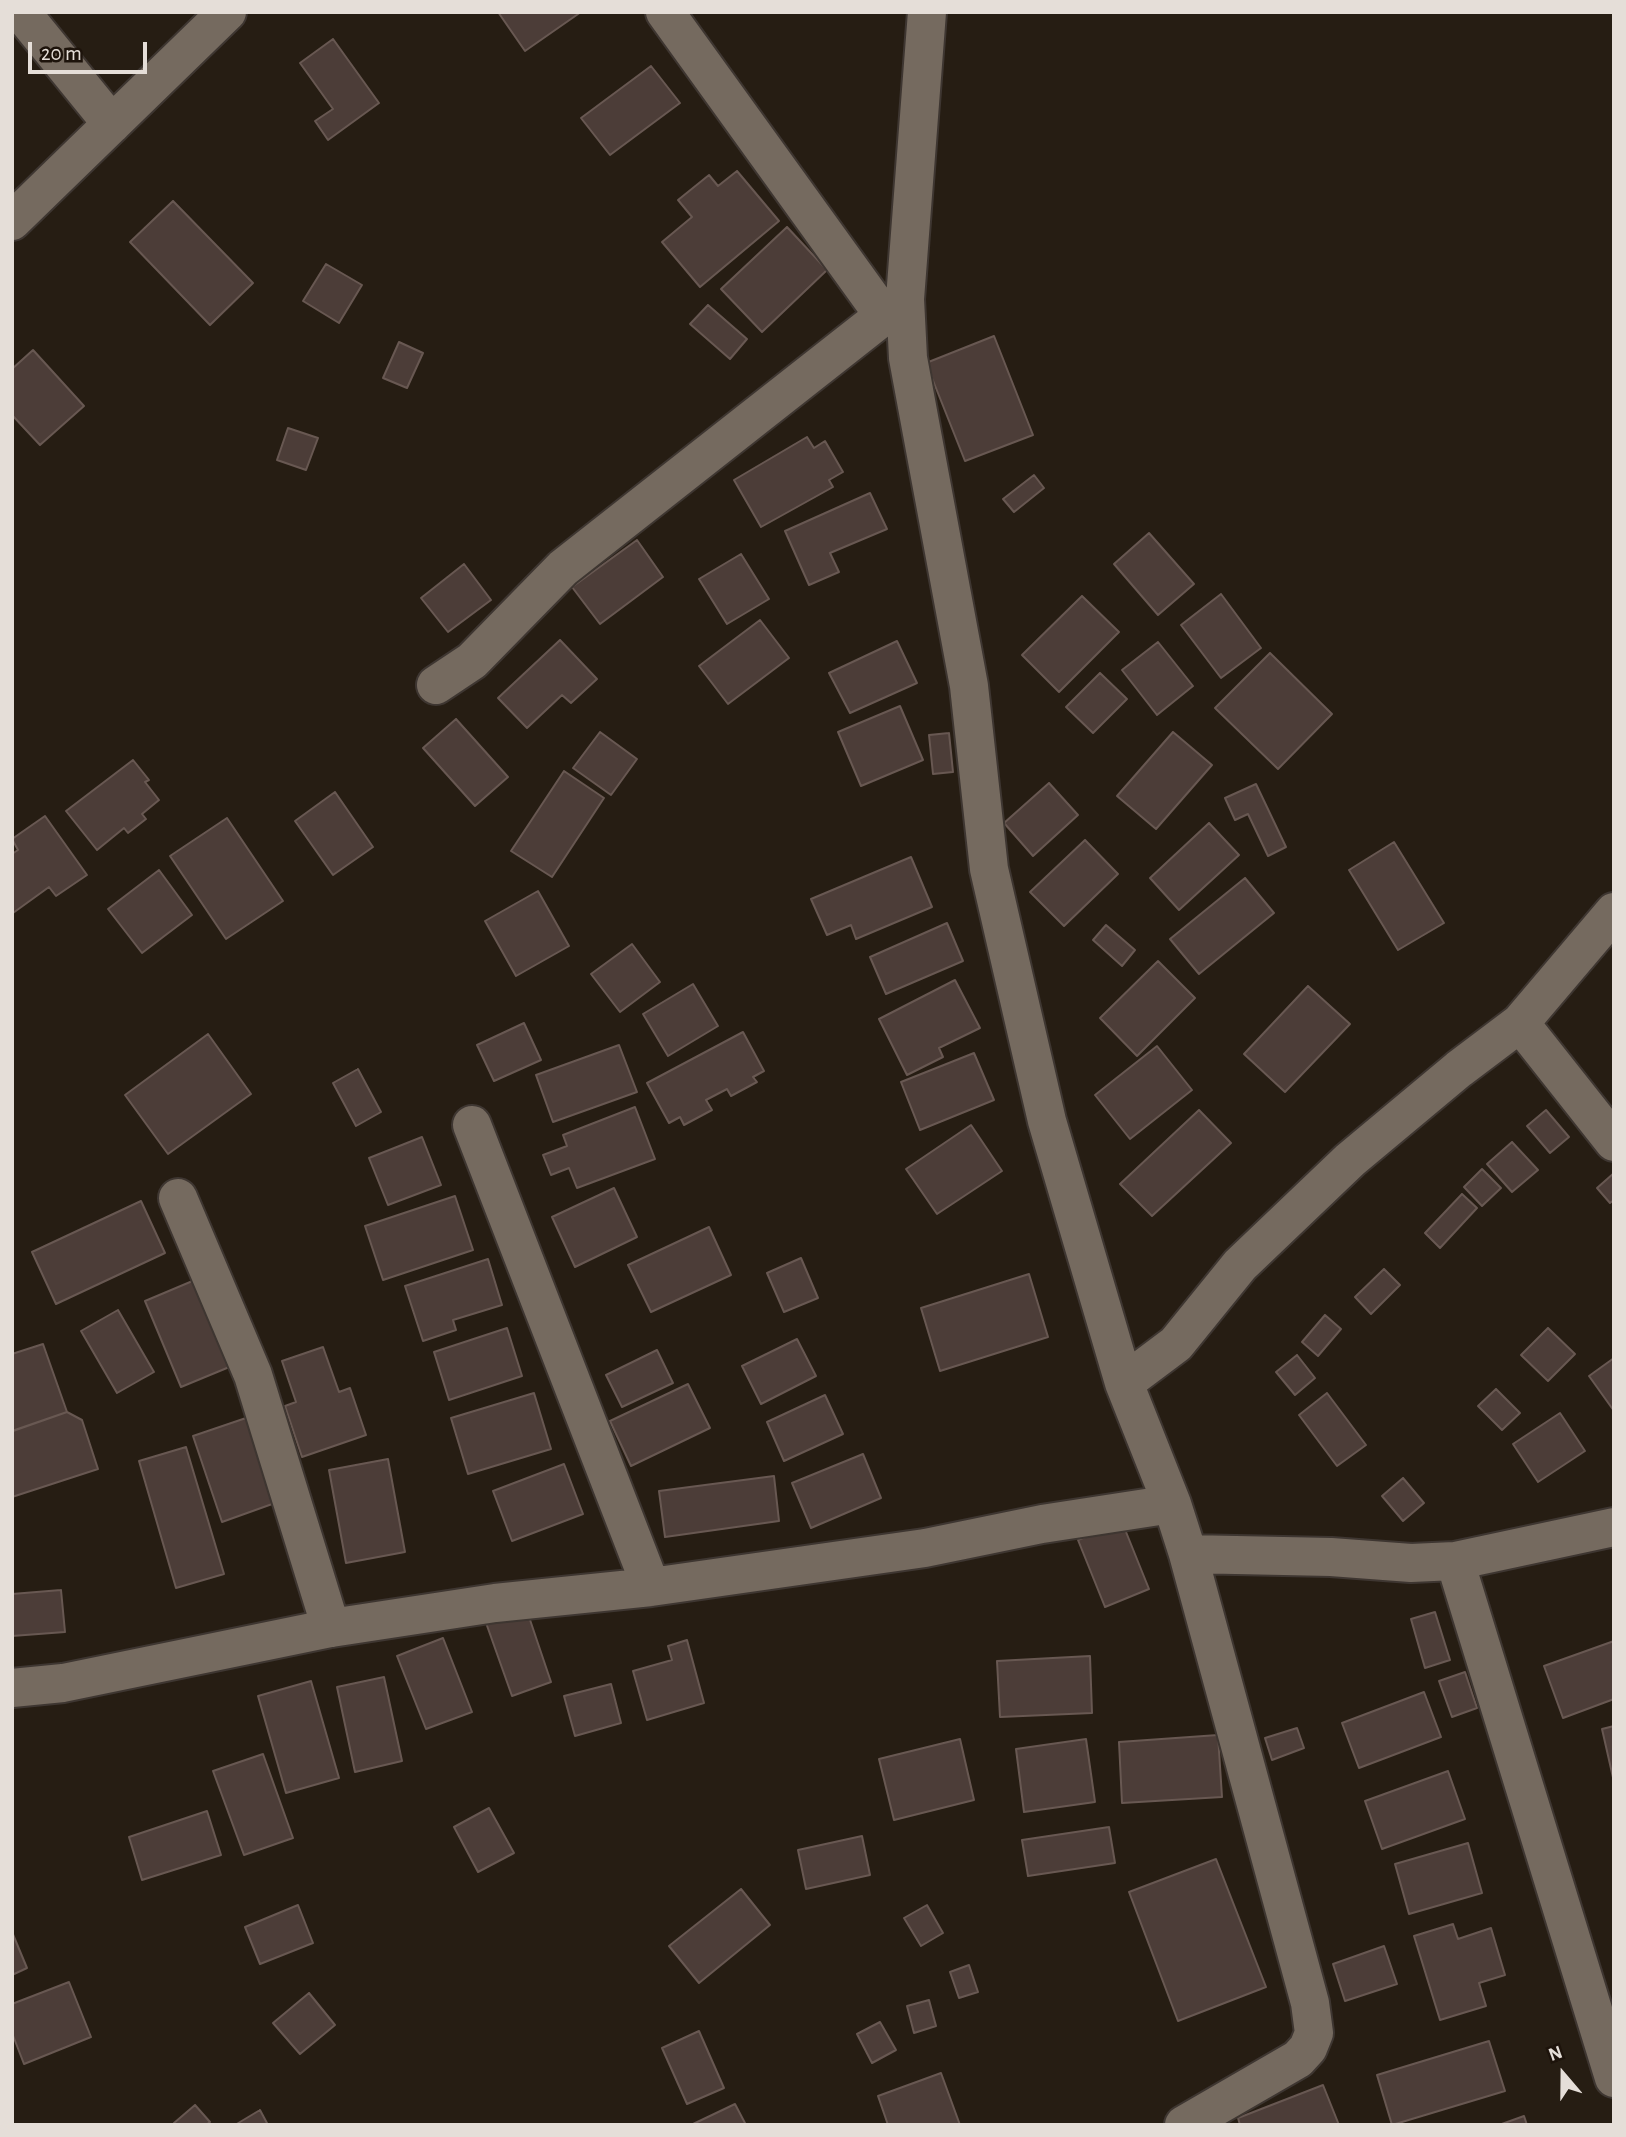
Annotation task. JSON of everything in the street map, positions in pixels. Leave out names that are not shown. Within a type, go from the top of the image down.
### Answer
[{"type":"street","points":[[21,12],[112,124]]},
{"type":"street","points":[[12,221],[227,12]]},
{"type":"street","points":[[665,12],[895,307]]},
{"type":"street","points":[[927,12],[895,307],[908,358],[970,686],[989,870],[1047,1121],[1124,1383],[1172,1504],[1188,1554],[1310,2003],[1314,2033],[1308,2048],[1298,2059],[1184,2125]]},
{"type":"street","points":[[436,685],[472,661],[563,568],[895,307]]},
{"type":"street","points":[[1124,1383],[1176,1344],[1240,1265],[1350,1160],[1459,1069],[1520,1023],[1614,912]]},
{"type":"street","points":[[1520,1023],[1614,1142]]},
{"type":"street","points":[[472,1125],[650,1587]]},
{"type":"street","points":[[178,1198],[253,1375],[331,1628]]},
{"type":"street","points":[[12,1688],[63,1683],[331,1628],[495,1603],[650,1587],[925,1548],[1042,1524],[1172,1504]]},
{"type":"street","points":[[1188,1554],[1411,1563],[1455,1561],[1614,1527]]},
{"type":"street","points":[[1455,1561],[1614,2078]]},
{"type":"building","points":[[498,12],[581,12],[525,51]]},
{"type":"building","points":[[333,39],[379,103],[328,140],[315,121],[333,109],[300,63]]},
{"type":"building","points":[[651,66],[680,103],[610,155],[581,118]]},
{"type":"building","points":[[737,171],[779,221],[700,287],[662,242],[692,217],[678,200],[709,175],[718,186]]},
{"type":"building","points":[[173,201],[253,283],[210,325],[130,242]]},
{"type":"building","points":[[787,227],[827,270],[762,332],[721,289]]},
{"type":"building","points":[[326,264],[362,285],[339,323],[303,301]]},
{"type":"building","points":[[708,305],[747,339],[730,359],[690,324]]},
{"type":"building","points":[[994,336],[1033,435],[965,461],[926,363]]},
{"type":"building","points":[[399,342],[423,353],[407,388],[383,378]]},
{"type":"building","points":[[33,350],[84,406],[40,445],[12,415],[12,369]]},
{"type":"building","points":[[288,428],[318,438],[306,470],[277,460]]},
{"type":"building","points":[[807,437],[814,448],[825,441],[843,472],[829,480],[833,487],[761,527],[734,480]]},
{"type":"building","points":[[1034,475],[1044,488],[1014,512],[1003,499]]},
{"type":"building","points":[[870,493],[887,529],[830,553],[839,572],[809,585],[785,531]]},
{"type":"building","points":[[1149,533],[1194,584],[1158,615],[1114,564]]},
{"type":"building","points":[[637,540],[663,577],[600,624],[572,587]]},
{"type":"building","points":[[741,554],[769,599],[727,624],[699,579]]},
{"type":"building","points":[[464,564],[491,600],[448,632],[421,598]]},
{"type":"building","points":[[1221,594],[1261,648],[1221,678],[1181,625]]},
{"type":"building","points":[[1082,596],[1119,632],[1059,692],[1022,655]]},
{"type":"building","points":[[760,620],[789,658],[728,704],[699,666]]},
{"type":"building","points":[[560,640],[597,679],[571,703],[562,695],[527,728],[498,698]]},
{"type":"building","points":[[897,641],[917,683],[850,713],[829,673]]},
{"type":"building","points":[[1158,642],[1193,686],[1157,715],[1122,670]]},
{"type":"building","points":[[1270,653],[1332,714],[1278,769],[1215,708]]},
{"type":"building","points":[[1100,673],[1127,699],[1093,733],[1066,707]]},
{"type":"building","points":[[900,706],[923,760],[861,786],[838,732]]},
{"type":"building","points":[[456,719],[508,777],[475,806],[423,748]]},
{"type":"building","points":[[600,732],[637,759],[611,795],[573,768]]},
{"type":"building","points":[[1173,732],[1212,765],[1156,829],[1117,796]]},
{"type":"building","points":[[949,733],[953,772],[933,774],[929,735]]},
{"type":"building","points":[[133,760],[149,780],[145,782],[159,800],[142,814],[146,819],[128,833],[124,828],[97,850],[66,811]]},
{"type":"building","points":[[564,771],[604,798],[552,877],[511,851]]},
{"type":"building","points":[[1049,783],[1078,815],[1033,856],[1004,823]]},
{"type":"building","points":[[1256,784],[1286,847],[1268,856],[1248,814],[1235,820],[1225,798]]},
{"type":"building","points":[[335,792],[373,847],[333,875],[295,821]]},
{"type":"building","points":[[45,816],[87,875],[56,896],[49,887],[13,913],[12,854],[18,850],[12,839]]},
{"type":"building","points":[[227,818],[283,901],[226,939],[170,856]]},
{"type":"building","points":[[1209,823],[1239,855],[1179,910],[1150,878]]},
{"type":"building","points":[[1085,840],[1118,874],[1064,926],[1030,892]]},
{"type":"building","points":[[1394,842],[1444,923],[1398,950],[1349,870]]},
{"type":"building","points":[[911,857],[932,907],[856,939],[851,925],[827,935],[811,899]]},
{"type":"building","points":[[159,870],[192,915],[142,953],[108,909]]},
{"type":"building","points":[[1245,878],[1274,913],[1199,974],[1170,939]]},
{"type":"building","points":[[538,891],[569,946],[516,976],[485,921]]},
{"type":"building","points":[[947,923],[963,961],[886,994],[870,957]]},
{"type":"building","points":[[1106,925],[1135,950],[1122,966],[1093,940]]},
{"type":"building","points":[[632,944],[660,982],[620,1012],[591,974]]},
{"type":"building","points":[[1158,961],[1195,998],[1137,1056],[1100,1018]]},
{"type":"building","points":[[955,980],[980,1028],[939,1048],[943,1057],[907,1075],[879,1019]]},
{"type":"building","points":[[693,984],[718,1026],[668,1056],[643,1014]]},
{"type":"building","points":[[1308,986],[1350,1024],[1285,1092],[1244,1054]]},
{"type":"building","points":[[524,1023],[541,1060],[494,1081],[477,1045]]},
{"type":"building","points":[[743,1032],[764,1071],[753,1077],[757,1082],[731,1096],[727,1089],[706,1100],[712,1110],[684,1125],[680,1117],[669,1123],[647,1083]]},
{"type":"building","points":[[208,1034],[251,1094],[168,1154],[125,1095]]},
{"type":"building","points":[[619,1045],[637,1092],[553,1122],[536,1075]]},
{"type":"building","points":[[1157,1046],[1192,1090],[1130,1139],[1095,1095]]},
{"type":"building","points":[[974,1053],[994,1100],[920,1130],[901,1082]]},
{"type":"building","points":[[358,1069],[381,1112],[356,1126],[333,1083]]},
{"type":"building","points":[[635,1107],[655,1159],[577,1188],[569,1168],[551,1175],[543,1155],[567,1146],[563,1135]]},
{"type":"building","points":[[1199,1110],[1231,1143],[1152,1216],[1120,1184]]},
{"type":"building","points":[[1546,1110],[1569,1137],[1550,1153],[1527,1126]]},
{"type":"building","points":[[971,1125],[1002,1171],[937,1214],[906,1169]]},
{"type":"building","points":[[422,1137],[441,1185],[388,1205],[369,1158]]},
{"type":"building","points":[[1512,1142],[1538,1170],[1512,1192],[1487,1164]]},
{"type":"building","points":[[1482,1169],[1501,1188],[1482,1206],[1464,1187]]},
{"type":"building","points":[[1614,1173],[1614,1200],[1610,1203],[1597,1188]]},
{"type":"building","points":[[614,1188],[637,1237],[575,1267],[552,1217]]},
{"type":"building","points":[[1462,1194],[1477,1208],[1440,1248],[1425,1233]]},
{"type":"building","points":[[455,1196],[473,1250],[383,1280],[365,1226]]},
{"type":"building","points":[[141,1201],[165,1253],[56,1304],[32,1252]]},
{"type":"building","points":[[709,1227],[731,1275],[651,1312],[628,1265]]},
{"type":"building","points":[[801,1258],[818,1298],[784,1312],[767,1273]]},
{"type":"building","points":[[488,1259],[502,1305],[453,1320],[456,1330],[423,1341],[405,1286]]},
{"type":"building","points":[[1384,1269],[1400,1285],[1371,1314],[1355,1297]]},
{"type":"building","points":[[1029,1274],[1048,1337],[940,1371],[921,1308]]},
{"type":"building","points":[[202,1277],[239,1363],[181,1387],[145,1301]]},
{"type":"building","points":[[118,1310],[154,1372],[117,1393],[81,1331]]},
{"type":"building","points":[[1325,1315],[1341,1329],[1318,1356],[1302,1342]]},
{"type":"building","points":[[507,1328],[522,1376],[449,1400],[434,1352]]},
{"type":"building","points":[[1548,1328],[1575,1354],[1548,1381],[1521,1355]]},
{"type":"building","points":[[797,1339],[816,1376],[761,1404],[742,1366]]},
{"type":"building","points":[[43,1344],[67,1412],[13,1431],[12,1354]]},
{"type":"building","points":[[323,1347],[339,1392],[350,1388],[366,1435],[302,1457],[285,1406],[296,1402],[282,1361]]},
{"type":"building","points":[[657,1350],[673,1383],[622,1407],[606,1375]]},
{"type":"building","points":[[1297,1355],[1315,1378],[1295,1395],[1276,1372]]},
{"type":"building","points":[[1614,1358],[1614,1411],[1589,1376]]},
{"type":"building","points":[[688,1384],[710,1428],[631,1466],[610,1421]]},
{"type":"building","points":[[1496,1389],[1520,1413],[1502,1430],[1478,1406]]},
{"type":"building","points":[[534,1393],[551,1449],[468,1474],[451,1418]]},
{"type":"building","points":[[1327,1393],[1366,1445],[1337,1466],[1299,1415]]},
{"type":"building","points":[[825,1395],[843,1434],[784,1461],[767,1422]]},
{"type":"building","points":[[67,1412],[82,1420],[98,1469],[12,1497],[12,1431]]},
{"type":"building","points":[[1560,1413],[1585,1451],[1538,1482],[1513,1444]]},
{"type":"building","points":[[246,1418],[275,1503],[222,1522],[193,1436]]},
{"type":"building","points":[[186,1447],[224,1574],[176,1588],[139,1461]]},
{"type":"building","points":[[863,1454],[881,1498],[811,1528],[792,1483]]},
{"type":"building","points":[[388,1459],[405,1552],[346,1563],[329,1470]]},
{"type":"building","points":[[564,1464],[583,1514],[512,1541],[493,1491]]},
{"type":"building","points":[[774,1476],[779,1521],[665,1537],[659,1491]]},
{"type":"building","points":[[1403,1478],[1424,1503],[1403,1521],[1382,1496]]},
{"type":"building","points":[[1122,1522],[1149,1589],[1105,1607],[1078,1540]]},
{"type":"building","points":[[61,1590],[65,1632],[12,1636],[12,1594]]},
{"type":"building","points":[[525,1605],[551,1682],[512,1696],[485,1620]]},
{"type":"building","points":[[1435,1612],[1450,1660],[1425,1668],[1411,1619]]},
{"type":"building","points":[[443,1638],[472,1712],[426,1729],[397,1656]]},
{"type":"building","points":[[687,1640],[704,1703],[647,1720],[633,1671],[672,1660],[668,1646]]},
{"type":"building","points":[[1614,1641],[1614,1699],[1563,1718],[1544,1666]]},
{"type":"building","points":[[1090,1656],[1092,1713],[1000,1717],[997,1661]]},
{"type":"building","points":[[1465,1672],[1477,1708],[1452,1717],[1439,1681]]},
{"type":"building","points":[[384,1677],[402,1761],[355,1772],[337,1687]]},
{"type":"building","points":[[311,1681],[339,1778],[286,1793],[258,1696]]},
{"type":"building","points":[[611,1684],[621,1723],[575,1736],[564,1696]]},
{"type":"building","points":[[1424,1692],[1441,1737],[1359,1768],[1342,1723]]},
{"type":"building","points":[[1614,1726],[1614,1782],[1602,1729]]},
{"type":"building","points":[[1297,1728],[1304,1748],[1272,1760],[1265,1738]]},
{"type":"building","points":[[1218,1735],[1222,1797],[1122,1803],[1119,1742]]},
{"type":"building","points":[[960,1739],[974,1800],[894,1820],[879,1759]]},
{"type":"building","points":[[1086,1739],[1095,1802],[1024,1812],[1016,1749]]},
{"type":"building","points":[[263,1754],[293,1838],[244,1855],[213,1771]]},
{"type":"building","points":[[1448,1771],[1465,1819],[1382,1849],[1365,1801]]},
{"type":"building","points":[[489,1808],[514,1853],[478,1872],[454,1827]]},
{"type":"building","points":[[207,1811],[221,1855],[142,1880],[129,1837]]},
{"type":"building","points":[[1109,1827],[1115,1863],[1028,1876],[1022,1840]]},
{"type":"building","points":[[862,1836],[870,1875],[806,1889],[798,1850]]},
{"type":"building","points":[[1468,1843],[1482,1893],[1409,1914],[1395,1864]]},
{"type":"building","points":[[1216,1859],[1266,1987],[1178,2021],[1129,1892]]},
{"type":"building","points":[[741,1889],[770,1925],[699,1983],[669,1946]]},
{"type":"building","points":[[298,1905],[313,1943],[260,1964],[245,1927]]},
{"type":"building","points":[[927,1905],[943,1933],[921,1946],[904,1918]]},
{"type":"building","points":[[1453,1924],[1458,1939],[1491,1928],[1505,1975],[1479,1983],[1486,2006],[1440,2020],[1414,1936]]},
{"type":"building","points":[[12,1932],[27,1968],[12,1975]]},
{"type":"building","points":[[1384,1946],[1397,1984],[1345,2001],[1333,1964]]},
{"type":"building","points":[[969,1965],[978,1992],[959,1998],[950,1972]]},
{"type":"building","points":[[69,1982],[91,2037],[24,2064],[12,2033],[12,2004]]},
{"type":"building","points":[[309,1993],[335,2025],[300,2054],[273,2023]]},
{"type":"building","points":[[929,2000],[936,2026],[914,2033],[907,2006]]},
{"type":"building","points":[[880,2022],[896,2050],[872,2063],[857,2034]]},
{"type":"building","points":[[699,2031],[724,2088],[687,2104],[662,2048]]},
{"type":"building","points":[[1489,2041],[1505,2091],[1392,2125],[1377,2075]]},
{"type":"building","points":[[941,2073],[960,2125],[888,2125],[878,2096]]},
{"type":"building","points":[[1323,2085],[1339,2125],[1240,2125],[1238,2118]]},
{"type":"building","points":[[735,2104],[746,2125],[691,2125]]},
{"type":"building","points":[[195,2105],[210,2122],[206,2125],[175,2125],[174,2123]]},
{"type":"building","points":[[260,2110],[268,2125],[235,2125]]},
{"type":"building","points":[[1524,2116],[1527,2125],[1499,2125]]}]
